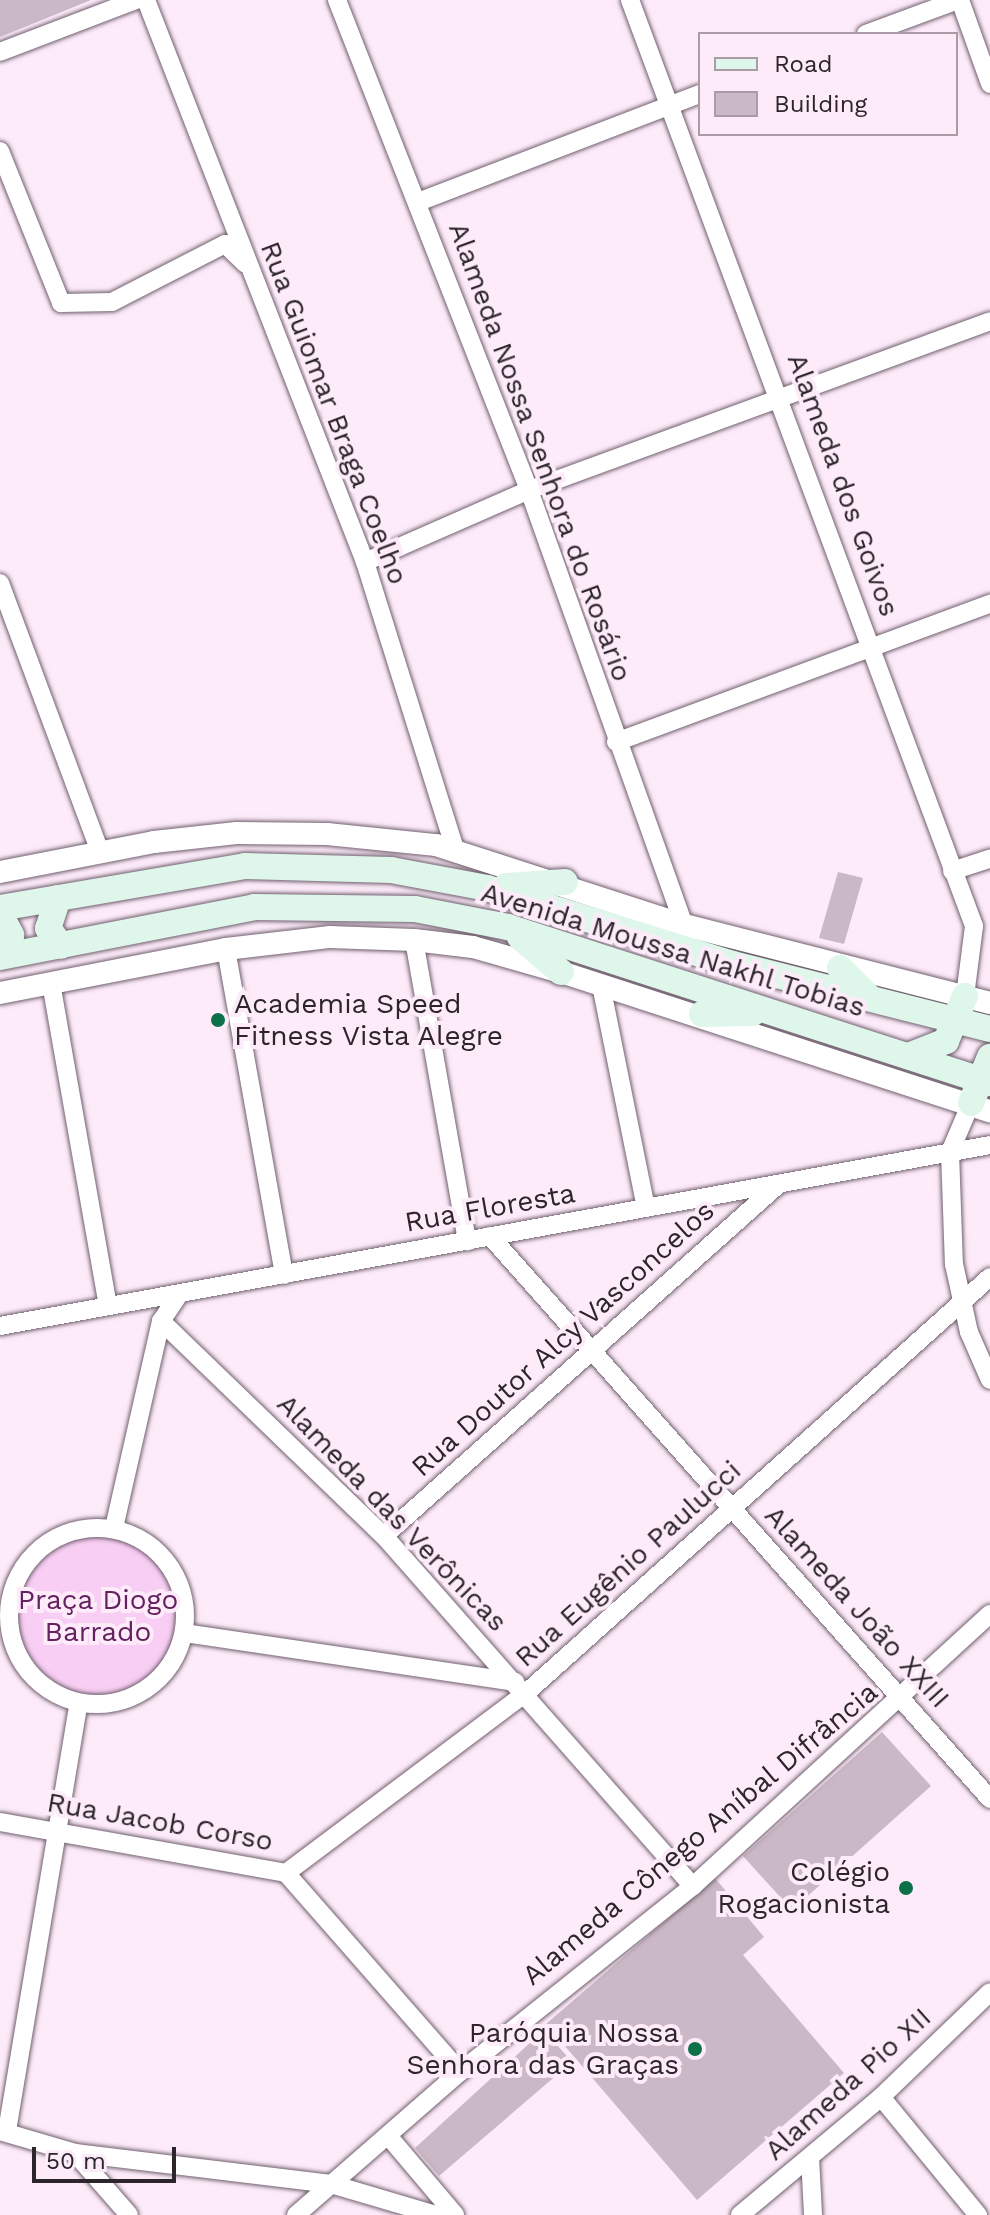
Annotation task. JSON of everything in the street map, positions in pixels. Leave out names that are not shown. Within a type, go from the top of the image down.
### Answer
[{"type":"main road","name":"Avenida Moussa Nakhl Tobias","points":[[0,911],[58,898],[258,866],[391,870],[487,888],[733,964],[870,998],[971,1006],[990,1029]]},
{"type":"main road","points":[[487,888],[565,882]]},
{"type":"main road","points":[[58,898],[48,928],[61,946]]},
{"type":"main road","name":"Avenida Moussa Nakhl Tobias","points":[[0,956],[268,907],[415,909],[508,927],[908,1056],[984,1087]]},
{"type":"main road","points":[[0,911],[11,935],[0,956]]},
{"type":"main road","points":[[508,927],[561,972]]},
{"type":"main road","points":[[840,968],[870,998]]},
{"type":"main road","points":[[908,1056],[946,1041],[971,1006]]},
{"type":"main road","points":[[702,1014],[772,1012]]},
{"type":"street","points":[[0,52],[136,0]]},
{"type":"street","name":"Rua Guiomar Braga Coelho","points":[[146,0],[365,562],[455,850]]},
{"type":"street","name":"Alameda Nossa Senhora do Rosário","points":[[337,0],[529,490],[616,742],[684,925]]},
{"type":"street","name":"Alameda dos Goivos","points":[[630,0],[781,397],[974,926],[971,1006]]},
{"type":"street","points":[[871,32],[959,0],[990,84]]},
{"type":"street","points":[[418,202],[698,95]]},
{"type":"street","points":[[0,151],[61,303],[112,302],[225,244],[249,267]]},
{"type":"street","points":[[365,562],[529,490],[990,321]]},
{"type":"street","points":[[0,583],[4,603],[100,852]]},
{"type":"street","points":[[616,742],[990,604]]},
{"type":"street","points":[[0,872],[100,852],[237,833],[327,834],[455,850],[565,882],[684,925],[971,1006]]},
{"type":"street","points":[[952,871],[990,859]]},
{"type":"street","points":[[0,993],[226,949],[330,937],[414,940],[473,947],[702,1014],[984,1087],[950,1152],[954,1264],[962,1302],[990,1380]]},
{"type":"street","points":[[414,940],[467,1241]]},
{"type":"street","points":[[226,949],[284,1275]]},
{"type":"street","points":[[51,983],[108,1306]]},
{"type":"street","points":[[601,985],[646,1208]]},
{"type":"street","name":"Rua Floresta","points":[[0,1326],[990,1145]]},
{"type":"street","name":"Rua Doutor Alcy Vasconcelos","points":[[384,1536],[779,1183]]},
{"type":"street","name":"Alameda João XXIII","points":[[490,1236],[990,1799]]},
{"type":"street","name":"Rua Eugênio Paulucci","points":[[286,1873],[520,1687],[732,1509],[990,1277]]},
{"type":"street","points":[[114,1528],[161,1321],[180,1293]]},
{"type":"street","name":"Alameda das Verônicas","points":[[161,1321],[384,1536],[693,1886]]},
{"type":"street","points":[[86,1527],[114,1528],[140,1538],[162,1555],[177,1578],[185,1605],[184,1633],[174,1660],[157,1682],[133,1697],[107,1704],[79,1703],[53,1693],[24,1664],[9,1626],[5,1597],[36,1551],[59,1535],[86,1527]]},
{"type":"street","name":"Alameda Cônego Aníbal Difrância","points":[[296,2215],[390,2138],[460,2072],[693,1886],[901,1700],[990,1614]]},
{"type":"street","points":[[184,1633],[520,1687]]},
{"type":"street","points":[[79,1703],[59,1832],[4,2131],[75,2153],[331,2184],[436,2215]]},
{"type":"street","name":"Rua Jacob Corso","points":[[0,1822],[286,1873],[460,2072]]},
{"type":"street","name":"Alameda Pio XII","points":[[740,2215],[881,2097],[990,1992]]},
{"type":"street","points":[[881,2097],[978,2215]]},
{"type":"street","points":[[390,2138],[455,2215]]},
{"type":"street","points":[[75,2153],[129,2215]]},
{"type":"street","points":[[810,2157],[813,2215]]},
{"type":"green space","name":"Praça Diogo Barrado","points":[[97,1532],[129,1538],[157,1556],[175,1584],[181,1616],[175,1648],[157,1676],[129,1694],[97,1700],[65,1694],[37,1676],[19,1648],[13,1616],[19,1584],[37,1556],[65,1538]]},
{"type":"building","points":[[0,0],[91,0],[0,37]]},
{"type":"building","points":[[838,872],[863,878],[844,944],[819,938]]},
{"type":"building","points":[[882,1732],[931,1786],[792,1910],[743,1856]]},
{"type":"building","name":"Paróquia Nossa Senhora das Graças","points":[[715,1878],[764,1937],[743,1955],[844,2073],[697,2200],[546,2024]]},
{"type":"building","points":[[544,2030],[572,2062],[439,2176],[415,2148]]},
{"type":"place","name":"Academia Speed Fitness Vista Alegre","points":[[218,1020]]},
{"type":"place","name":"Colégio Rogacionista","points":[[906,1888]]},
{"type":"place","name":"Paróquia Nossa Senhora das Graças","points":[[695,2049]]}]
